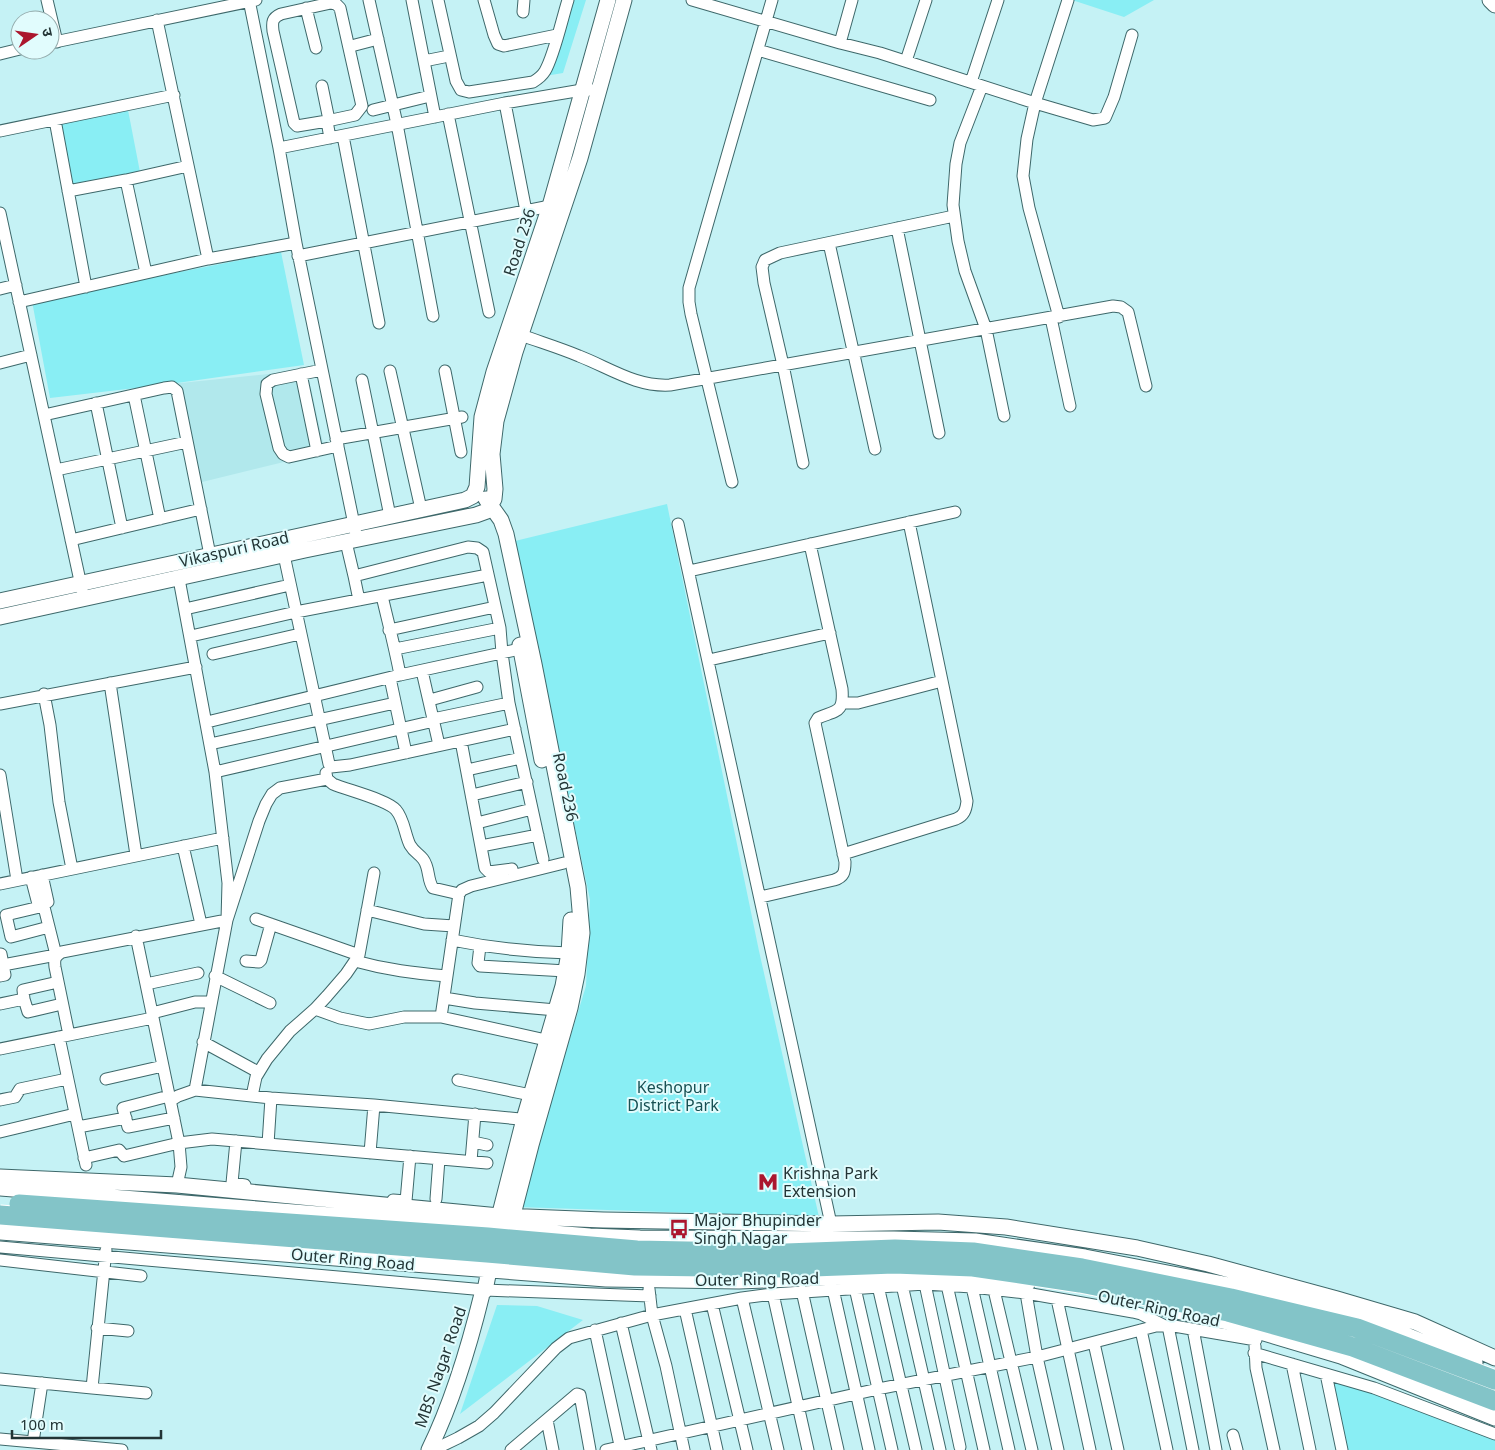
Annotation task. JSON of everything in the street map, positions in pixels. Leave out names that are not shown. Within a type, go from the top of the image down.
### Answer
[{"type":"main road","name":"Outer Ring Road","points":[[0,1202],[488,1237],[636,1250],[786,1253],[895,1249],[973,1252],[1082,1268],[1231,1298],[1357,1328],[1495,1380]]},
{"type":"main road","name":"Outer Ring Road","points":[[0,1215],[635,1266],[786,1268],[894,1264],[973,1267],[1080,1283],[1228,1312],[1353,1346],[1495,1401]]},
{"type":"street","points":[[60,41],[252,0],[298,256],[354,523],[351,541],[354,576],[359,600]]},
{"type":"street","points":[[369,0],[397,124],[433,316]]},
{"type":"street","points":[[412,0],[434,117]]},
{"type":"street","points":[[438,0],[456,81],[461,90],[469,92],[533,82],[540,78],[546,70],[568,0]]},
{"type":"street","points":[[484,0],[498,44],[504,46],[557,35]]},
{"type":"street","name":"Road 236","points":[[531,1120],[532,1093],[546,1040],[562,1012],[572,909],[500,544],[490,516],[472,495],[485,408],[494,372],[550,206],[608,0]]},
{"type":"street","points":[[504,1222],[531,1120],[580,953],[581,914],[578,888],[534,664],[506,534],[501,520],[485,511],[495,489],[492,454],[496,421],[515,352],[580,158],[624,0]]},
{"type":"street","points":[[692,0],[906,61],[1093,120],[1105,118],[1114,97],[1132,35]]},
{"type":"street","points":[[732,482],[691,314],[689,288],[772,0]]},
{"type":"street","points":[[840,43],[852,0]]},
{"type":"street","points":[[906,61],[926,0]]},
{"type":"street","points":[[971,82],[998,0]]},
{"type":"street","points":[[1068,0],[1036,103],[1027,139],[1024,176],[1029,208],[1055,318],[1070,406]]},
{"type":"street","points":[[1490,0],[1495,5]]},
{"type":"street","points":[[331,3],[336,4],[340,8],[362,106],[355,114],[328,121],[298,126],[294,123],[291,117],[272,21],[275,17],[331,3]]},
{"type":"street","points":[[306,8],[316,48]]},
{"type":"street","points":[[157,20],[208,259]]},
{"type":"street","points":[[355,45],[378,38]]},
{"type":"street","points":[[758,50],[930,100]]},
{"type":"street","points":[[424,61],[444,57]]},
{"type":"street","points":[[540,78],[543,97]]},
{"type":"street","points":[[322,86],[330,138]]},
{"type":"street","points":[[982,86],[960,143],[956,164],[954,216],[965,271],[986,330],[1004,416]]},
{"type":"street","points":[[279,148],[448,114],[582,90],[599,90]]},
{"type":"street","points":[[0,131],[174,95]]},
{"type":"street","points":[[373,110],[430,96]]},
{"type":"street","points":[[505,104],[526,211]]},
{"type":"street","points":[[448,114],[489,312]]},
{"type":"street","points":[[55,120],[86,287]]},
{"type":"street","points":[[343,136],[379,323]]},
{"type":"street","points":[[68,191],[188,166]]},
{"type":"street","points":[[126,180],[146,273]]},
{"type":"street","points":[[298,256],[550,206]]},
{"type":"street","points":[[0,213],[84,600]]},
{"type":"street","points":[[803,463],[764,283],[762,267],[765,260],[780,253],[954,216]]},
{"type":"street","points":[[897,228],[939,433]]},
{"type":"street","points":[[19,302],[208,259],[296,243]]},
{"type":"street","points":[[829,243],[875,449]]},
{"type":"street","points":[[0,288],[16,285]]},
{"type":"street","points":[[521,335],[579,356],[640,383],[655,386],[670,385],[1055,318],[1114,306],[1121,307],[1128,312],[1146,386]]},
{"type":"street","points":[[0,363],[31,355]]},
{"type":"street","points":[[322,370],[273,380],[268,384],[266,394],[279,448],[283,454],[289,457],[317,452],[337,442],[374,432],[458,417]]},
{"type":"street","points":[[390,371],[421,509]]},
{"type":"street","points":[[445,371],[458,417],[461,452]]},
{"type":"street","points":[[301,374],[317,452]]},
{"type":"street","points":[[362,380],[390,516]]},
{"type":"street","points":[[44,415],[164,388],[172,387],[177,391],[210,555]]},
{"type":"street","points":[[134,395],[160,519]]},
{"type":"street","points":[[96,403],[106,459],[122,528]]},
{"type":"street","points":[[56,470],[187,442]]},
{"type":"street","name":"Vikaspuri Road","points":[[0,601],[390,516],[472,495]]},
{"type":"street","points":[[71,540],[201,509]]},
{"type":"street","name":"Vikaspuri Road","points":[[0,618],[485,511]]},
{"type":"street","points":[[689,571],[954,512]]},
{"type":"street","points":[[843,854],[961,817],[967,801],[909,522]]},
{"type":"street","points":[[678,524],[831,1224]]},
{"type":"street","points":[[761,897],[839,878],[843,876],[845,871],[815,723],[818,718],[836,712],[842,703],[842,689],[810,544]]},
{"type":"street","points":[[354,576],[468,547],[477,548],[483,552],[500,628],[509,703],[542,859]]},
{"type":"street","points":[[284,555],[313,697],[329,764],[326,772],[327,779]]},
{"type":"street","points":[[191,636],[296,612],[488,575]]},
{"type":"street","points":[[180,579],[215,772],[228,883],[227,920]]},
{"type":"street","points":[[185,609],[290,586]]},
{"type":"street","points":[[382,596],[395,648],[395,703],[406,753]]},
{"type":"street","points":[[389,630],[495,607]]},
{"type":"street","points":[[395,648],[500,628]]},
{"type":"street","points":[[709,660],[830,633]]},
{"type":"street","points":[[213,654],[300,634]]},
{"type":"street","points":[[207,722],[395,676],[520,649]]},
{"type":"street","points":[[0,704],[44,694],[196,667]]},
{"type":"street","points":[[422,671],[439,745]]},
{"type":"street","points":[[842,703],[858,703],[942,681]]},
{"type":"street","points":[[110,683],[136,856]]},
{"type":"street","points":[[430,700],[477,687]]},
{"type":"street","points":[[44,694],[56,763],[59,802],[72,869]]},
{"type":"street","points":[[210,744],[395,703]]},
{"type":"street","points":[[215,772],[509,703]]},
{"type":"street","points":[[329,764],[335,767],[515,729]]},
{"type":"street","points":[[461,741],[485,868],[489,872],[505,871],[542,859],[563,860]]},
{"type":"street","points":[[467,770],[522,758]]},
{"type":"street","points":[[0,775],[18,880]]},
{"type":"street","points":[[195,1090],[210,1002],[227,920],[259,821],[272,794],[280,788],[327,779],[340,787],[390,804],[399,815],[411,847],[423,859],[432,888],[459,894]]},
{"type":"street","points":[[472,795],[527,782]]},
{"type":"street","points":[[477,823],[532,809]]},
{"type":"street","points":[[481,846],[538,835]]},
{"type":"street","points":[[0,884],[223,838]]},
{"type":"street","points":[[183,846],[201,924]]},
{"type":"street","points":[[441,1017],[459,894],[462,890],[563,860]]},
{"type":"street","points":[[252,1096],[258,1072],[266,1059],[290,1031],[316,1009],[341,981],[357,958],[374,873]]},
{"type":"street","points":[[37,876],[38,904],[43,905]]},
{"type":"street","points":[[43,905],[56,955],[54,960],[62,1004],[67,1079],[85,1161],[119,1150],[124,1156],[179,1143],[212,1139],[487,1163]]},
{"type":"street","points":[[43,905],[6,915],[11,937],[49,927]]},
{"type":"street","points":[[367,910],[424,924],[454,926]]},
{"type":"street","points":[[256,919],[383,969],[447,976]]},
{"type":"street","points":[[1,965],[56,955],[62,952],[136,936],[227,920]]},
{"type":"street","points":[[246,961],[258,962],[261,960],[272,924]]},
{"type":"street","points":[[136,936],[179,1143],[181,1167],[177,1185]]},
{"type":"street","points":[[452,940],[525,952],[569,954]]},
{"type":"street","points":[[480,946],[478,963],[480,966],[566,971]]},
{"type":"street","points":[[146,984],[198,973]]},
{"type":"street","points":[[215,976],[270,1003]]},
{"type":"street","points":[[58,982],[23,990],[24,999],[28,1012],[62,1004]]},
{"type":"street","points":[[444,998],[562,1012]]},
{"type":"street","points":[[0,1004],[24,999]]},
{"type":"street","points":[[0,1049],[152,1016],[195,1002],[210,1002]]},
{"type":"street","points":[[316,1009],[369,1024],[404,1017],[441,1017],[546,1040]]},
{"type":"street","points":[[203,1042],[258,1072]]},
{"type":"street","points":[[106,1079],[163,1066]]},
{"type":"street","points":[[0,1100],[15,1097],[20,1089],[67,1079]]},
{"type":"street","points":[[458,1080],[532,1093]]},
{"type":"street","points":[[174,1118],[128,1127],[123,1108],[170,1099],[195,1090],[531,1120]]},
{"type":"street","points":[[268,1144],[271,1098]]},
{"type":"street","points":[[370,1153],[374,1105]]},
{"type":"street","points":[[0,1132],[75,1114]]},
{"type":"street","points":[[471,1161],[475,1114]]},
{"type":"street","points":[[78,1127],[126,1118]]},
{"type":"street","points":[[236,1141],[232,1183],[406,1201],[410,1156]]},
{"type":"street","points":[[473,1142],[487,1145]]},
{"type":"street","points":[[436,1199],[439,1159]]},
{"type":"street","points":[[0,1179],[370,1219],[504,1222],[603,1220],[831,1224],[938,1222],[1006,1227],[1137,1248],[1208,1264],[1337,1298],[1415,1322],[1495,1358]]},
{"type":"street","points":[[0,1179],[177,1185],[504,1222],[570,1234],[640,1238],[975,1241],[1085,1258],[1234,1286],[1358,1316],[1495,1371]]},
{"type":"street","points":[[366,1260],[370,1219]]},
{"type":"street","name":"Outer Ring Road","points":[[0,1232],[106,1248],[366,1260],[566,1276],[772,1287],[922,1274],[1009,1282],[1105,1296],[1227,1322],[1257,1336],[1342,1356],[1495,1418]]},
{"type":"street","points":[[566,1276],[570,1234]]},
{"type":"street","points":[[0,1247],[106,1248],[482,1291],[650,1296]]},
{"type":"street","points":[[92,1388],[102,1272],[106,1248]]},
{"type":"street","points":[[0,1260],[141,1276]]},
{"type":"street","name":"MBS Nagar Road","points":[[429,1450],[454,1390],[472,1334],[485,1269]]},
{"type":"street","points":[[648,1280],[652,1315],[666,1366],[684,1450]]},
{"type":"street","points":[[925,1284],[960,1447]]},
{"type":"street","points":[[433,1450],[479,1426],[494,1414],[556,1348],[570,1338],[652,1315],[742,1298],[772,1287],[802,1291],[925,1284],[1026,1293],[1142,1314],[1165,1326],[1193,1450]]},
{"type":"street","points":[[902,1285],[940,1450]]},
{"type":"street","points":[[947,1285],[984,1450]]},
{"type":"street","points":[[878,1286],[916,1450]]},
{"type":"street","points":[[772,1287],[808,1450]]},
{"type":"street","points":[[972,1287],[1009,1450]]},
{"type":"street","points":[[855,1288],[892,1450]]},
{"type":"street","points":[[833,1289],[869,1450]]},
{"type":"street","points":[[994,1290],[1032,1450]]},
{"type":"street","points":[[802,1291],[838,1450]]},
{"type":"street","points":[[1026,1293],[1037,1356],[1058,1450]]},
{"type":"street","points":[[742,1298],[778,1450]]},
{"type":"street","points":[[1057,1299],[1090,1450]]},
{"type":"street","points":[[712,1304],[747,1450]]},
{"type":"street","points":[[685,1309],[717,1450]]},
{"type":"street","points":[[622,1323],[650,1445]]},
{"type":"street","points":[[606,1450],[650,1445],[680,1433],[827,1402],[878,1389],[924,1381],[989,1365],[1068,1350],[1141,1330],[1165,1326],[1257,1336],[1254,1353],[1256,1368],[1274,1450]]},
{"type":"street","points":[[97,1328],[128,1331]]},
{"type":"street","points":[[1193,1329],[1216,1450]]},
{"type":"street","points":[[595,1330],[620,1448]]},
{"type":"street","points":[[1141,1330],[1167,1450]]},
{"type":"street","points":[[1407,1382],[1424,1342]]},
{"type":"street","points":[[1094,1343],[1118,1450]]},
{"type":"street","points":[[1254,1353],[1374,1388],[1495,1434]]},
{"type":"street","points":[[1292,1364],[1310,1450]]},
{"type":"street","points":[[1326,1374],[1342,1450]]},
{"type":"street","points":[[0,1379],[146,1393]]},
{"type":"street","points":[[33,1442],[42,1383]]},
{"type":"street","points":[[511,1450],[574,1395],[580,1395],[590,1450]]},
{"type":"street","points":[[547,1420],[553,1450]]},
{"type":"street","points":[[1233,1435],[1237,1450]]},
{"type":"street","points":[[0,1439],[122,1450]]},
{"type":"shaded area","points":[[307,370],[325,452],[190,485],[171,384]]},
{"type":"green space","points":[[564,0],[586,0],[563,73],[539,77]]},
{"type":"green space","points":[[1072,0],[1154,0],[1124,17]]},
{"type":"green space","points":[[128,110],[140,172],[68,186],[56,125]]},
{"type":"green space","points":[[281,252],[304,365],[170,384],[50,398],[32,301]]},
{"type":"green space","name":"Keshopur District Park","points":[[667,504],[759,951],[819,1217],[518,1207],[586,986],[590,900],[515,541]]},
{"type":"green space","points":[[497,1305],[537,1306],[583,1320],[460,1414]]},
{"type":"green space","points":[[1333,1377],[1495,1440],[1495,1450],[1346,1450]]},
{"type":"place","name":"Krishna Park Extension","points":[[768,1182]]},
{"type":"place","name":"Major Bhupinder Singh Nagar","points":[[679,1229]]}]
